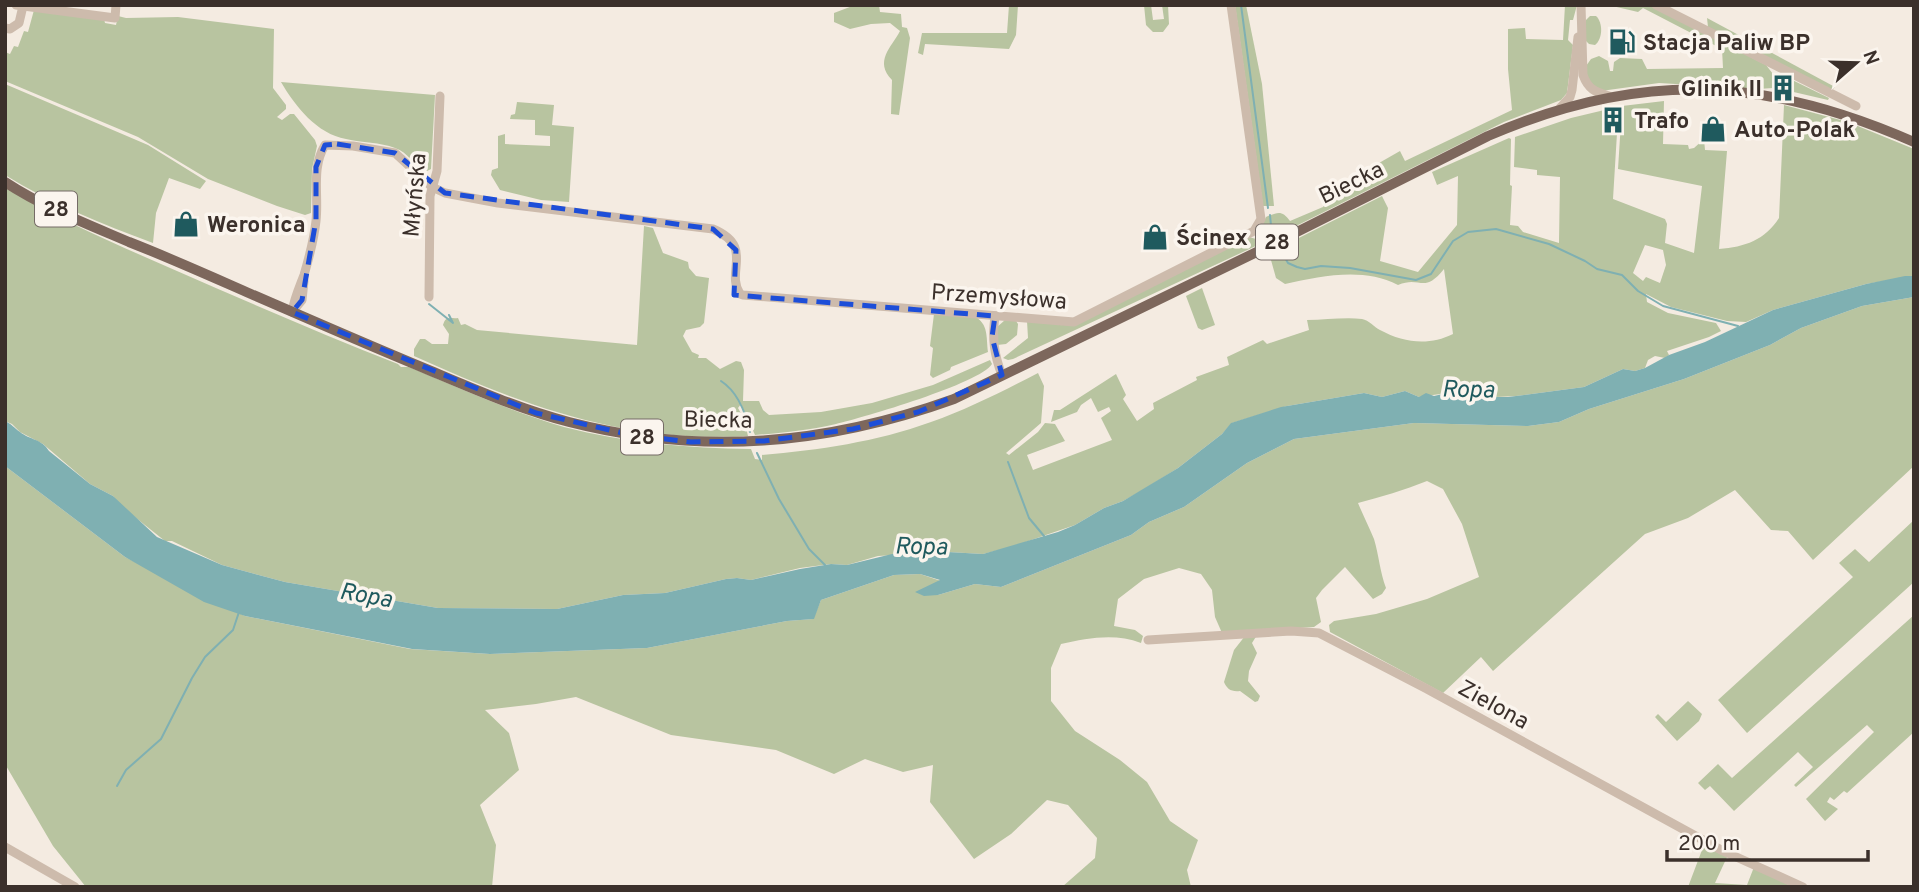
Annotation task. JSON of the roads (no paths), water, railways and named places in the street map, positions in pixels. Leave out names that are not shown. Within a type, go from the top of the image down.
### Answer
[{"type":"main road","name":"Biecka","points":[[1424,170],[1533,123],[1609,96],[1662,89],[1769,96],[1817,106],[1857,118],[1914,142]]},
{"type":"main road","name":"Biecka","points":[[5,182],[71,217],[536,413],[631,435],[691,442],[730,443],[796,439],[874,425],[954,399],[1424,170],[1488,136],[1560,108],[1692,90]]},
{"type":"street","points":[[5,28],[10,29],[19,23],[19,6],[66,9],[115,18],[117,5]]},
{"type":"street","name":"Przemysłowa","points":[[432,187],[445,193],[498,203],[713,229],[725,235],[733,244],[738,261],[736,287],[743,295],[1074,322],[1254,231],[1261,219],[1231,5]]},
{"type":"street","points":[[1581,5],[1582,106]]},
{"type":"street","points":[[1656,5],[1856,106]]},
{"type":"street","points":[[1560,108],[1570,97],[1572,90],[1581,18]]},
{"type":"street","points":[[1583,75],[1592,90],[1609,96]]},
{"type":"street","points":[[1572,90],[1582,106]]},
{"type":"street","name":"Młyńska","points":[[429,297],[432,187],[437,171],[440,96]]},
{"type":"street","points":[[292,312],[316,220],[316,167],[320,153],[326,145],[353,146],[395,153],[432,187]]},
{"type":"street","points":[[995,316],[992,337],[1002,375]]},
{"type":"street","name":"Zielona","points":[[1148,640],[1291,631],[1319,633],[1723,851],[1803,887]]},
{"type":"street","points":[[5,847],[75,887]]},
{"type":"water","points":[[1905,276],[1914,276],[1914,297],[1862,306],[1801,328],[1770,345],[1684,379],[1589,409],[1559,422],[1528,426],[1414,423],[1294,439],[1247,463],[1184,507],[1149,522],[1131,535],[1001,587],[975,584],[938,595],[924,596],[915,592],[940,580],[920,574],[894,575],[821,600],[814,619],[787,621],[647,648],[490,654],[412,649],[245,616],[204,602],[125,557],[5,466],[5,421],[24,435],[43,444],[90,484],[113,496],[157,537],[222,565],[285,582],[438,608],[557,609],[623,595],[665,593],[726,579],[751,580],[831,564],[847,565],[892,554],[983,554],[1075,525],[1104,508],[1123,501],[1178,468],[1222,434],[1231,423],[1281,407],[1364,393],[1382,397],[1405,391],[1419,397],[1426,393],[1434,396],[1447,393],[1461,396],[1484,393],[1508,397],[1584,387],[1623,369],[1635,371],[1645,368],[1773,310]]},
{"type":"waterway","points":[[1241,5],[1268,208]]},
{"type":"waterway","points":[[1270,215],[1272,236]]},
{"type":"waterway","points":[[1280,249],[1288,263],[1305,269],[1321,266],[1350,268],[1416,280],[1431,274],[1453,241],[1468,232],[1496,229],[1549,244],[1597,269],[1622,275],[1638,291],[1663,306],[1738,326]]},
{"type":"waterway","points":[[429,304],[453,323],[449,315]]},
{"type":"waterway","points":[[721,381],[732,391],[740,404],[750,432]]},
{"type":"waterway","points":[[757,453],[779,499],[809,549],[825,565]]},
{"type":"waterway","points":[[1008,462],[1029,518],[1044,536]]},
{"type":"waterway","points":[[117,786],[126,770],[161,739],[192,678],[205,657],[233,630],[239,612]]},
{"type":"place","name":"Stacja Paliw BP","points":[[1622,42]]},
{"type":"place","name":"Glinik II","points":[[1783,88]]},
{"type":"place","name":"Trafo","points":[[1613,120]]},
{"type":"place","name":"Auto-Polak","points":[[1713,129]]},
{"type":"place","name":"Weronica","points":[[186,224]]},
{"type":"place","name":"Ścinex","points":[[1155,237]]},
{"type":"water label","name":"Ropa","points":[[1468,389]]},
{"type":"water label","name":"Ropa","points":[[921,546]]},
{"type":"water label","name":"Ropa","points":[[366,595]]}]
